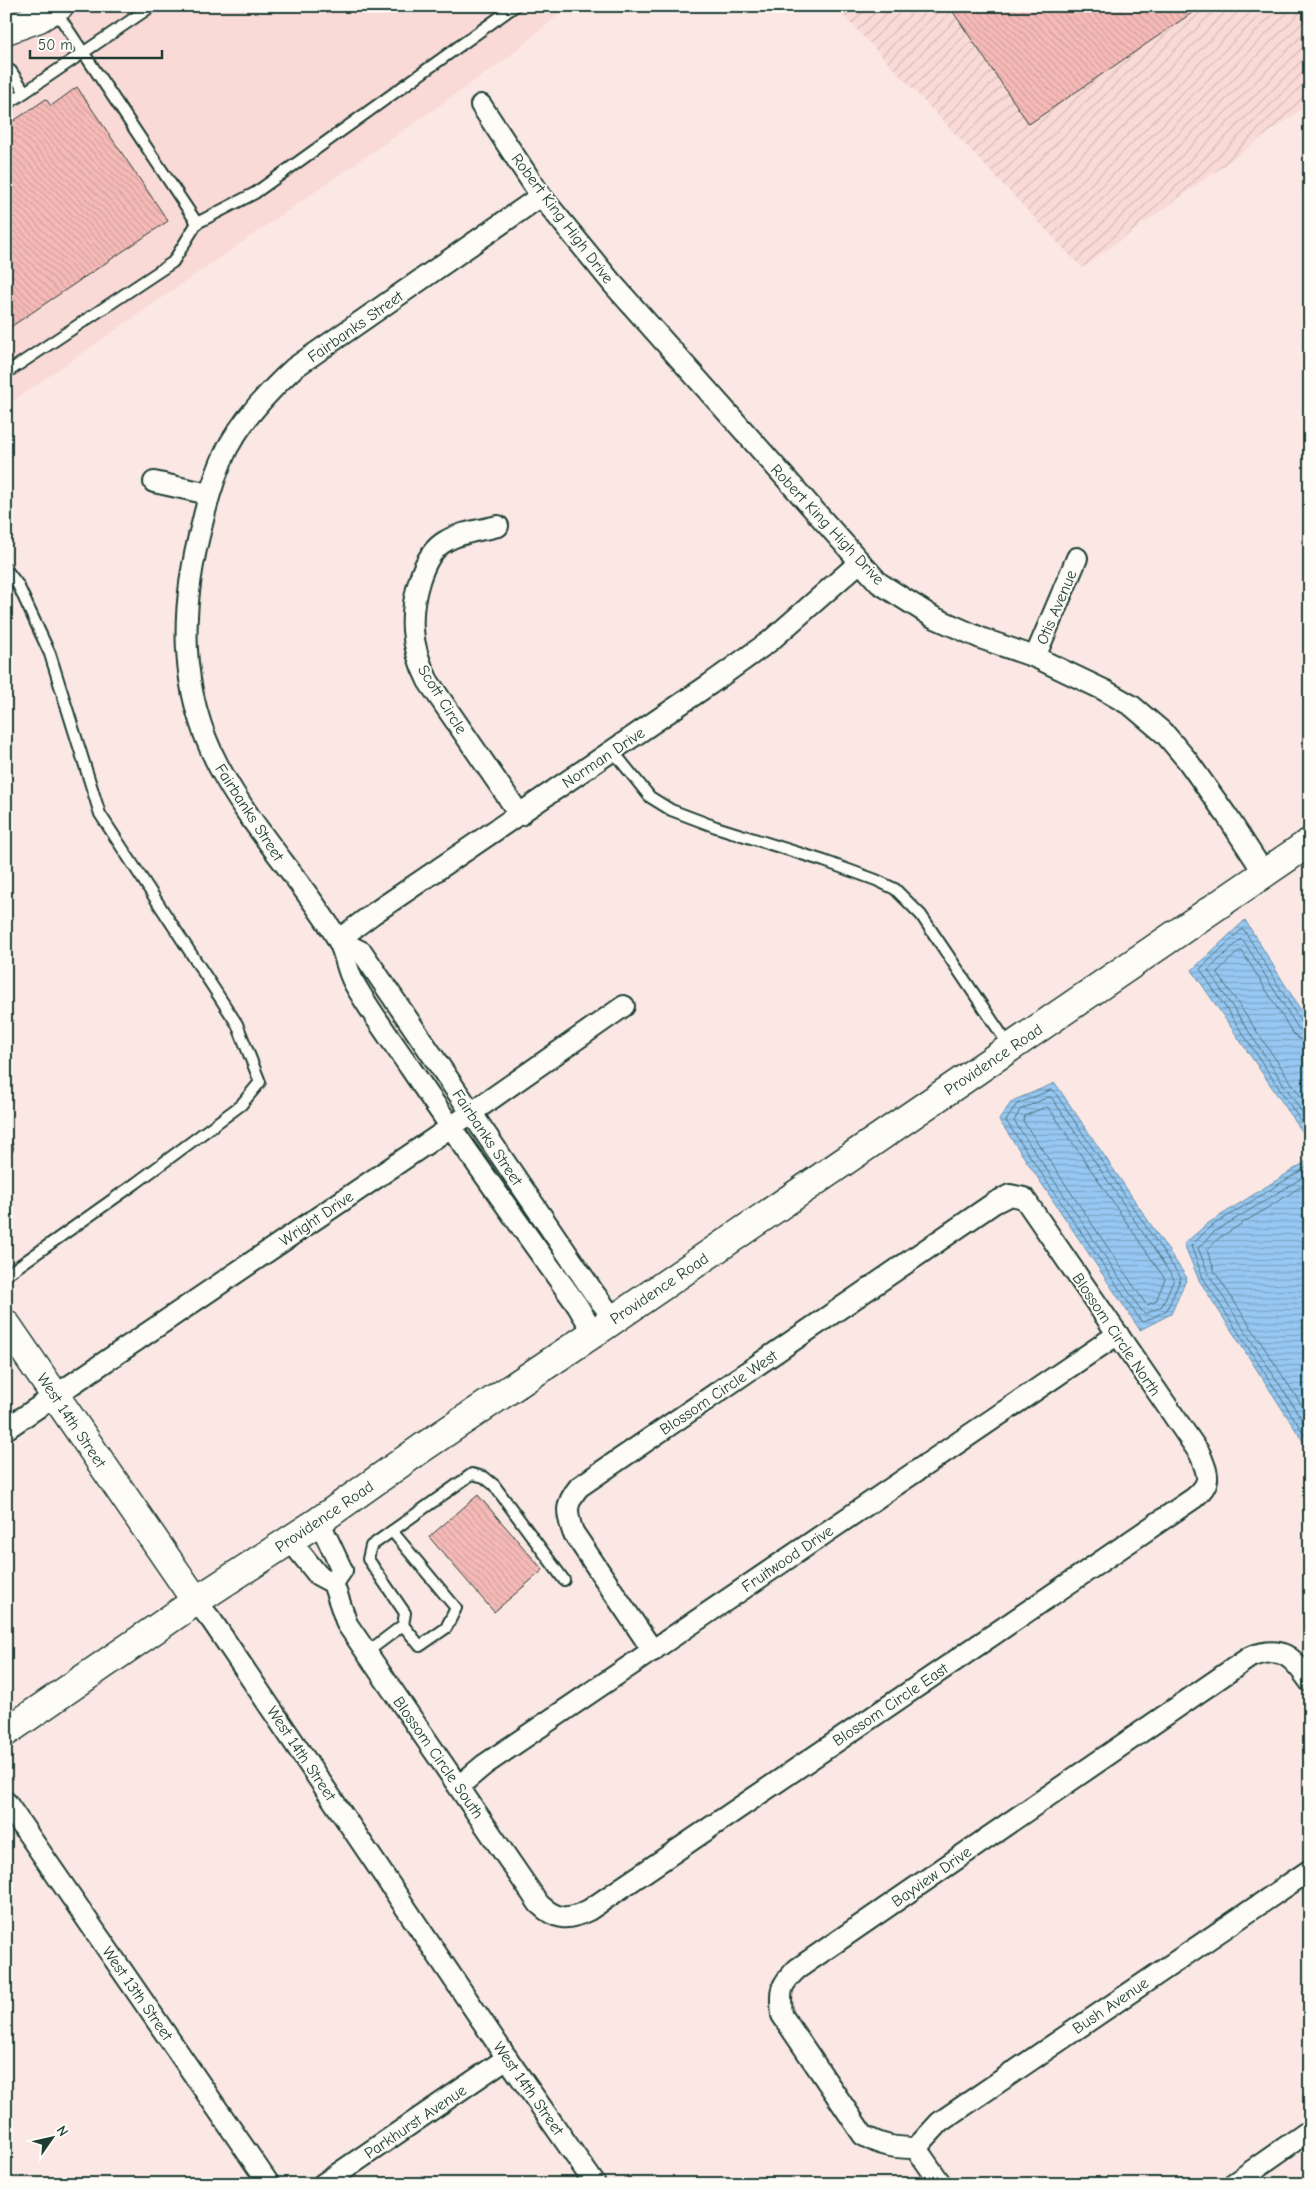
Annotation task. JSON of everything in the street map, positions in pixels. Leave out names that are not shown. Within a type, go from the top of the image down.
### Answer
[{"type":"street","points":[[6,30],[39,18],[57,8]]},
{"type":"street","name":"Robert King High Drive","points":[[480,105],[542,196],[612,284],[880,583],[933,617],[983,639],[1035,657],[1082,679],[1132,706],[1164,734],[1204,783],[1264,873]]},
{"type":"street","name":"Fairbanks Street","points":[[542,196],[294,368],[265,394],[228,447],[209,494],[195,550],[186,608],[186,653],[193,698],[204,735],[237,797],[338,940],[352,981],[450,1128],[577,1305],[604,1326]]},
{"type":"street","points":[[154,482],[209,494]]},
{"type":"street","name":"Scott Circle","points":[[498,526],[446,540],[434,550],[423,569],[415,597],[413,629],[420,664],[428,681],[520,815]]},
{"type":"street","name":"Otis Avenue","points":[[1035,657],[1077,558]]},
{"type":"street","name":"Norman Drive","points":[[338,940],[374,913],[520,815],[770,641],[860,562]]},
{"type":"street","name":"Providence Road","points":[[6,1732],[196,1600],[319,1521],[422,1448],[604,1326],[1310,842]]},
{"type":"street","name":"Fairbanks Street","points":[[338,940],[362,952],[594,1293],[604,1326]]},
{"type":"street","name":"Wright Drive","points":[[6,1429],[450,1128],[624,1006]]},
{"type":"street","name":"Blossom Circle West","points":[[652,1651],[573,1532],[567,1514],[570,1497],[574,1492],[587,1481],[994,1203],[1010,1195],[1018,1195]]},
{"type":"street","name":"Blossom Circle North","points":[[1018,1195],[1024,1198],[1200,1454],[1208,1478]]},
{"type":"street","name":"West 14th Street","points":[[6,1324],[196,1600],[218,1629],[507,2058],[596,2184]]},
{"type":"street","name":"Fruitwood Drive","points":[[459,1786],[484,1765],[1118,1334]]},
{"type":"street","name":"Blossom Circle East","points":[[562,1917],[576,1917],[589,1910],[1194,1498],[1206,1488],[1208,1478]]},
{"type":"street","name":"Blossom Circle South","points":[[319,1521],[342,1570],[333,1583],[347,1624],[539,1904],[551,1915],[562,1917]]},
{"type":"street","points":[[290,1540],[318,1575],[333,1583]]},
{"type":"street","name":"Bayview Drive","points":[[916,2148],[896,2148],[877,2143],[863,2135],[782,2015],[780,1997],[783,1982],[805,1963],[1250,1657],[1266,1651],[1282,1654],[1294,1661],[1310,1682]]},
{"type":"street","name":"West 13th Street","points":[[6,1802],[269,2184]]},
{"type":"street","name":"Bush Avenue","points":[[916,2148],[940,2122],[1310,1870]]},
{"type":"street","name":"Parkhurst Avenue","points":[[322,2184],[507,2058]]},
{"type":"street","points":[[1233,2184],[1310,2130]]},
{"type":"street","points":[[916,2148],[941,2184]]},
{"type":"lane","points":[[6,105],[152,6]]},
{"type":"lane","points":[[6,373],[173,262],[197,223],[255,193],[515,6]]},
{"type":"lane","points":[[57,8],[83,53],[197,223]]},
{"type":"lane","points":[[6,68],[11,71],[25,92]]},
{"type":"lane","points":[[6,569],[18,585],[50,654],[100,814],[237,1024],[260,1082],[233,1110],[136,1183],[6,1275]]},
{"type":"lane","points":[[612,750],[650,797],[671,810],[716,827],[841,867],[895,889],[922,915],[1010,1047]]},
{"type":"lane","points":[[366,1653],[403,1625],[405,1613],[368,1559],[371,1546],[472,1474],[484,1477],[494,1485],[564,1580]]},
{"type":"lane","points":[[392,1531],[456,1608],[446,1628],[420,1646],[403,1625]]},
{"type":"shaded area","points":[[77,6],[569,6],[505,60],[6,406],[6,40],[43,26]]},
{"type":"shaded area","points":[[748,6],[1310,6],[1310,103],[1082,268],[840,12]]},
{"type":"water","points":[[1245,920],[1310,1025],[1310,1143],[1192,970]]},
{"type":"water","points":[[1055,1083],[1187,1278],[1171,1314],[1140,1330],[999,1120],[1012,1101]]},
{"type":"water","points":[[1310,1159],[1310,1452],[1199,1280],[1184,1244],[1207,1224]]},
{"type":"building","points":[[949,6],[1202,6],[1029,124]]},
{"type":"building","points":[[77,87],[168,221],[6,330],[6,126],[46,99],[51,106]]},
{"type":"building","points":[[478,1495],[543,1570],[494,1612],[429,1537]]}]
